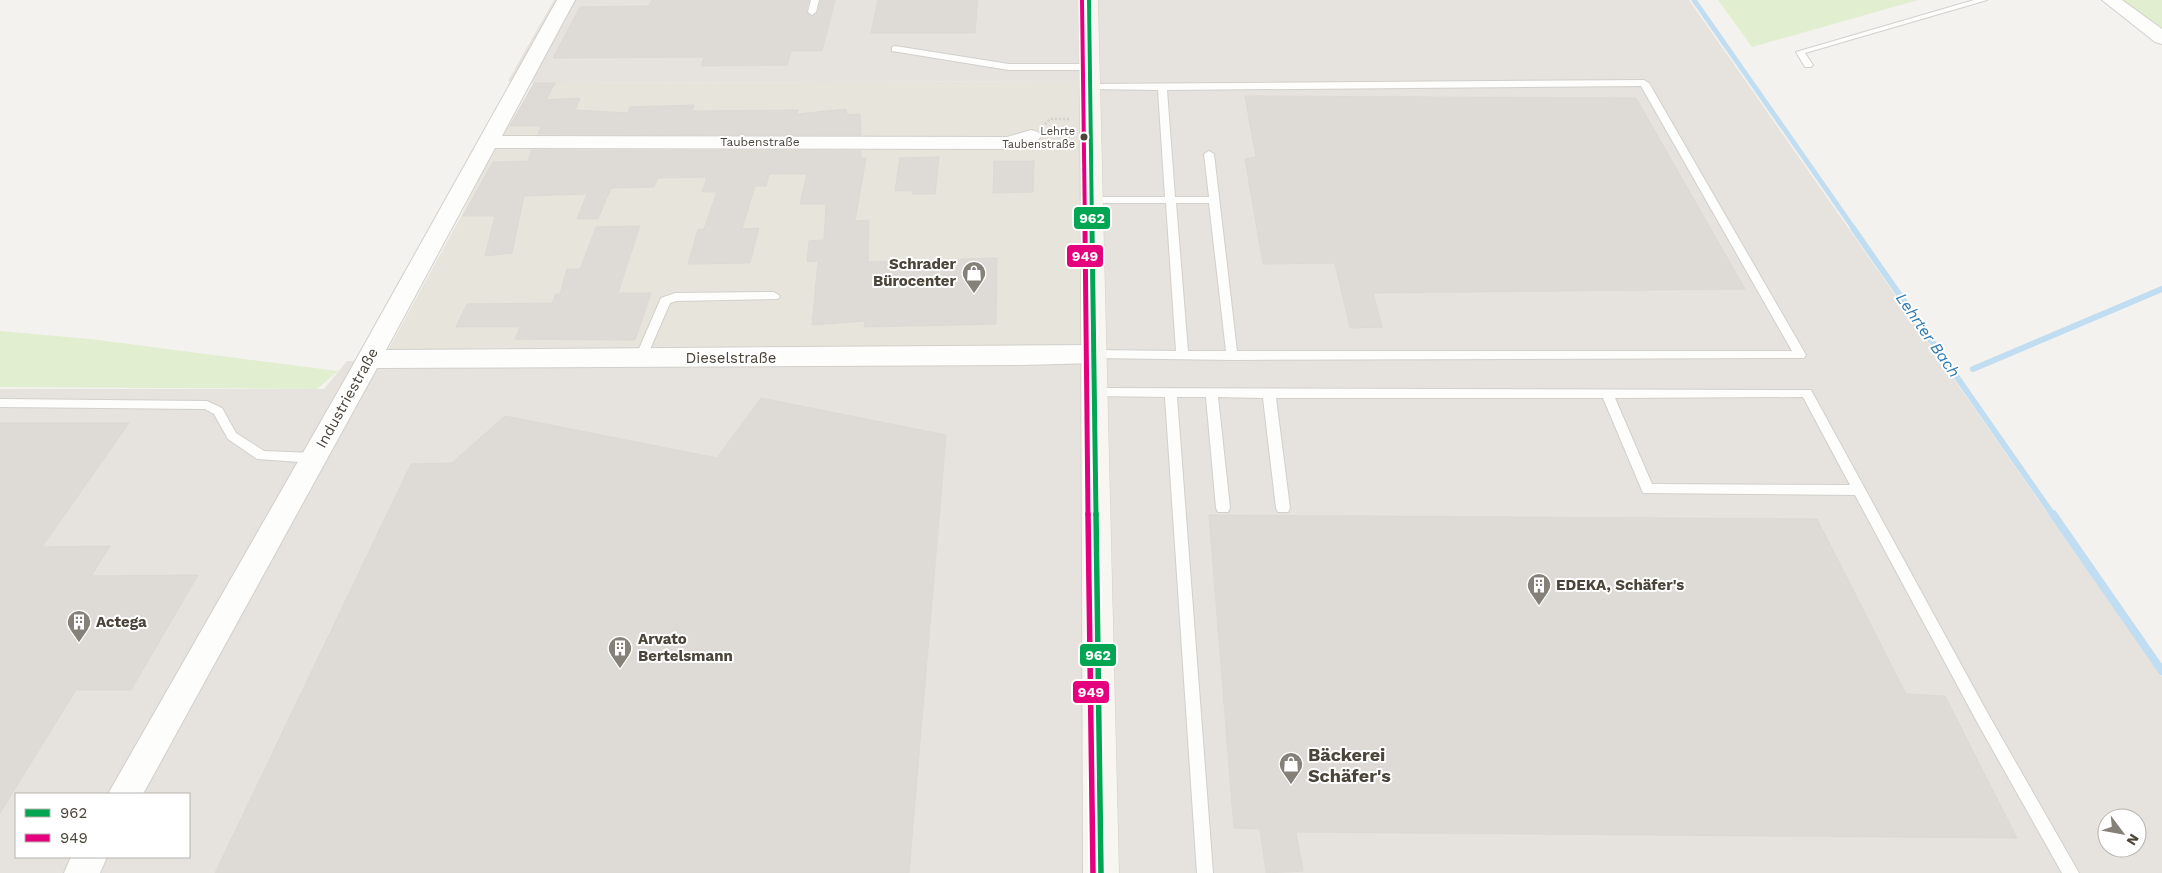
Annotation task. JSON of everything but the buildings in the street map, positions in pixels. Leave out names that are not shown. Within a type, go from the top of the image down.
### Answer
[{"type":"street","name":"Industriestraße","points":[[126,793],[314,458],[566,0]]},
{"type":"street","points":[[1089,0],[1101,873]]},
{"type":"street","points":[[2111,0],[2162,38]]},
{"type":"street","name":"Taubenstraße","points":[[489,142],[1008,143],[1031,136]]},
{"type":"street","name":"Dieselstraße","points":[[368,359],[1050,356],[1095,354]]},
{"type":"street","points":[[81,873],[89,858]]},
{"type":"lane","points":[[812,12],[815,0]]},
{"type":"lane","points":[[1808,64],[1800,52],[1983,0]]},
{"type":"lane","points":[[895,49],[1009,67],[1162,86],[1644,83],[1800,356],[1232,356],[1095,354]]},
{"type":"lane","points":[[1162,86],[1182,355]]},
{"type":"lane","points":[[1209,154],[1232,356]]},
{"type":"lane","points":[[1092,200],[1214,200]]},
{"type":"lane","points":[[641,358],[664,302],[675,297],[774,296]]},
{"type":"lane","points":[[1095,392],[1212,394],[1807,393],[1982,717],[2071,873]]},
{"type":"lane","points":[[1171,393],[1205,873]]},
{"type":"lane","points":[[1212,394],[1223,508]]},
{"type":"lane","points":[[1269,394],[1283,508]]},
{"type":"lane","points":[[1607,394],[1648,489],[1860,490]]},
{"type":"lane","points":[[0,403],[207,405],[218,412],[232,436],[261,456],[314,458]]},
{"type":"path","points":[[1031,136],[1050,119],[1091,119]]},
{"type":"shaded area","points":[[554,0],[1689,0],[2162,677],[2162,873],[0,873],[0,389],[324,389],[347,361],[1083,365],[1085,81],[534,83],[508,81]]},
{"type":"shaded area","points":[[1085,81],[1083,366],[382,361],[460,218],[490,157],[534,83]]},
{"type":"green space","points":[[1718,0],[1918,0],[1752,47]]},
{"type":"green space","points":[[2112,0],[2162,0],[2162,37]]},
{"type":"green space","points":[[0,331],[90,339],[338,371],[317,389],[0,387]]},
{"type":"waterway","name":"Lehrter Bach","points":[[1694,0],[1854,229]]},
{"type":"waterway","name":"Lehrter Bach","points":[[1853,228],[2053,515]]},
{"type":"waterway","points":[[1973,369],[2162,289]]},
{"type":"waterway","name":"Lehrter Bach","points":[[2053,514],[2162,671]]},
{"type":"transit line","name":"949","points":[[1082,0],[1093,873]]},
{"type":"transit line","name":"962","points":[[1089,0],[1101,873]]},
{"type":"place","name":"Lehrte Taubenstraße","points":[[1084,137]]},
{"type":"place","name":"Schrader Bürocenter","points":[[974,294]]},
{"type":"place","name":"EDEKA, Schäfer's","points":[[1539,606]]},
{"type":"place","name":"Actega","points":[[79,643]]},
{"type":"place","name":"Arvato Bertelsmann","points":[[620,669]]},
{"type":"place","name":"Bäckerei Schäfer's","points":[[1291,785]]}]
